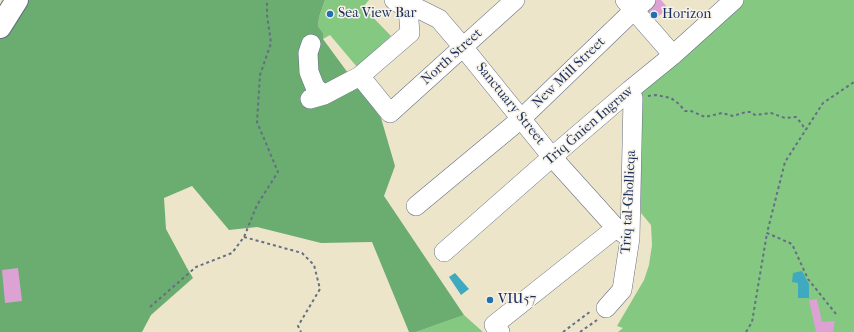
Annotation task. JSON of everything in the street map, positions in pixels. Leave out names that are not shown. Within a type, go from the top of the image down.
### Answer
[{"type":"main road","points":[[0,27],[17,0]]},
{"type":"street","name":"North Street","points":[[360,76],[390,113],[515,0]]},
{"type":"street","name":"Triq Ġnien Ingraw","points":[[444,252],[552,156],[631,94],[734,0]]},
{"type":"street","name":"Sanctuary Street","points":[[412,4],[439,19],[552,156],[623,233]]},
{"type":"street","points":[[311,44],[308,53],[309,72],[317,97],[360,76],[410,33],[412,4]]},
{"type":"street","points":[[635,4],[673,55]]},
{"type":"street","name":"New Mill Street","points":[[416,206],[522,118],[635,4]]},
{"type":"street","name":"Triq tal-Għollieqa","points":[[600,308],[622,290],[623,233],[631,94]]},
{"type":"street","points":[[497,328],[623,233]]},
{"type":"path","points":[[150,307],[196,267],[232,253],[244,237],[257,205],[278,172],[257,122],[260,75],[272,43],[267,15],[267,0]]},
{"type":"path","points":[[746,332],[752,322],[767,233],[785,162],[823,103],[854,82]]},
{"type":"path","points":[[631,94],[642,96],[656,95],[671,98],[685,111],[691,111],[705,117],[722,113],[733,116],[746,112],[751,112],[755,115],[771,113],[785,118],[796,117],[805,130]]},
{"type":"path","points":[[767,233],[792,244],[808,279],[836,314]]},
{"type":"path","points":[[244,237],[302,252],[314,265],[320,288],[298,326],[301,332]]},
{"type":"path","points":[[563,332],[600,308]]},
{"type":"path","points":[[580,332],[600,317],[600,308]]},
{"type":"green space","points":[[25,0],[325,0],[319,17],[318,26],[323,33],[323,39],[381,118],[395,166],[384,196],[464,315],[416,332],[409,332],[372,242],[321,243],[257,227],[229,230],[192,186],[164,198],[166,229],[193,278],[151,315],[142,332],[0,332],[0,30]]},
{"type":"green space","points":[[325,0],[369,0],[363,7],[391,36],[357,67],[330,35],[323,39],[323,33],[318,26],[319,17]]},
{"type":"green space","points":[[735,0],[854,0],[854,332],[618,332],[623,328],[617,326],[644,280],[649,265],[652,245],[651,225],[641,213],[635,92]]},
{"type":"green space","points":[[464,315],[483,332],[416,332]]},
{"type":"water","points":[[802,271],[809,284],[809,298],[798,298],[798,283],[792,282],[793,273]]},
{"type":"water","points":[[455,273],[469,289],[461,295],[449,277]]},
{"type":"building","name":"Horizon","points":[[648,0],[661,0],[668,8],[653,21],[640,7]]},
{"type":"building","points":[[18,268],[22,301],[5,303],[2,270]]},
{"type":"building","points":[[817,299],[822,322],[835,321],[833,332],[816,332],[809,300]]},
{"type":"place","name":"Sea View Bar","points":[[330,14]]},
{"type":"place","name":"Horizon","points":[[654,15]]},
{"type":"place","name":"VIU57","points":[[490,300]]}]
